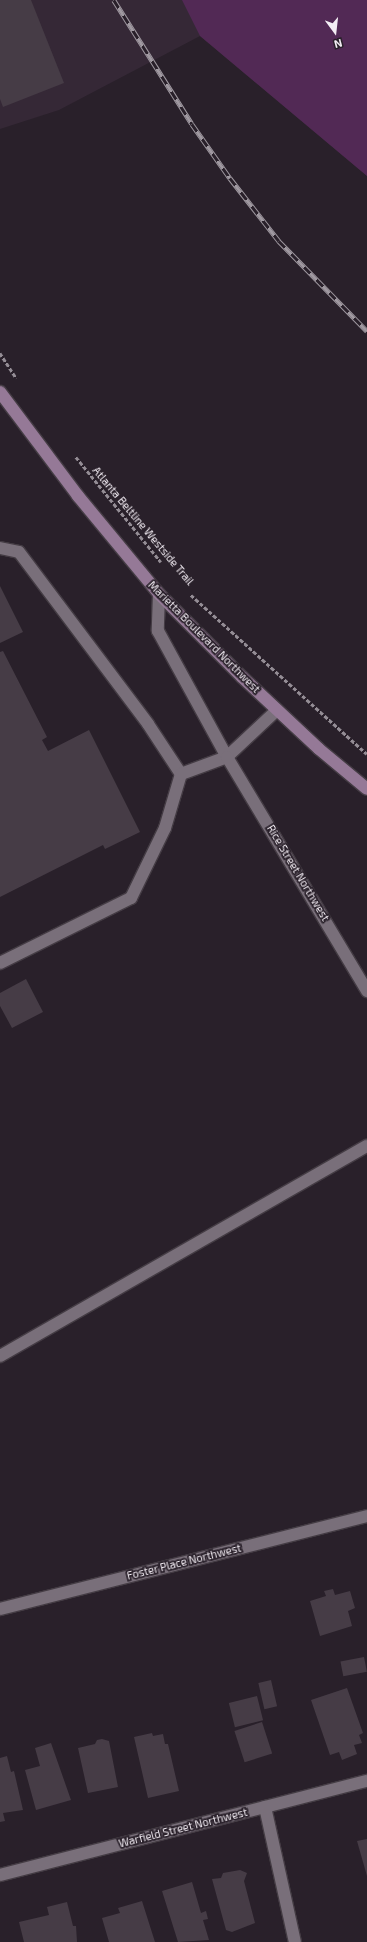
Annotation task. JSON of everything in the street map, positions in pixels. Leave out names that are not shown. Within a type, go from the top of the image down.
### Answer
[{"type":"main road","name":"Marietta Boulevard Northwest","points":[[0,392],[78,496],[158,594],[277,710],[367,789]]},
{"type":"street","points":[[0,548],[19,552],[148,724],[181,774],[165,828],[130,898],[0,963]]},
{"type":"street","name":"Rice Street Northwest","points":[[158,594],[158,631],[227,757],[367,991]]},
{"type":"street","points":[[181,774],[227,757],[277,710]]},
{"type":"street","points":[[0,1356],[367,1146]]},
{"type":"street","name":"Foster Place Northwest","points":[[0,1609],[367,1516]]},
{"type":"street","name":"Warfield Street Northwest","points":[[0,1875],[367,1782]]},
{"type":"street","points":[[265,1807],[295,1942]]},
{"type":"path","points":[[0,353],[20,384]]},
{"type":"path","name":"Atlanta Beltline Westside Trail","points":[[72,451],[164,566]]},
{"type":"path","name":"Atlanta Beltline Westside Trail","points":[[185,589],[367,754]]},
{"type":"shaded area","points":[[0,0],[367,0],[367,176],[200,36],[59,110],[0,129]]},
{"type":"shaded area","points":[[182,0],[367,0],[367,176],[200,36]]},
{"type":"building","points":[[0,0],[31,0],[64,83],[3,107],[0,99]]},
{"type":"building","points":[[0,586],[23,632],[0,643]]},
{"type":"building","points":[[3,651],[47,737],[42,740],[48,751],[89,730],[140,832],[105,849],[103,845],[0,897],[0,652]]},
{"type":"building","points":[[26,979],[43,1012],[12,1028],[0,1006],[0,993]]},
{"type":"building","points":[[333,1589],[335,1595],[350,1591],[355,1608],[348,1611],[352,1626],[320,1636],[310,1601],[326,1596],[324,1591]]},
{"type":"building","points":[[364,1657],[367,1672],[343,1676],[340,1662]]},
{"type":"building","points":[[271,1680],[277,1706],[264,1709],[258,1683]]},
{"type":"building","points":[[347,1688],[363,1733],[359,1735],[362,1743],[354,1745],[357,1754],[342,1760],[339,1752],[330,1755],[311,1700]]},
{"type":"building","points":[[257,1696],[263,1720],[235,1727],[229,1703]]},
{"type":"building","points":[[262,1722],[272,1753],[245,1762],[234,1731]]},
{"type":"building","points":[[152,1733],[153,1736],[163,1734],[165,1744],[168,1744],[179,1791],[148,1798],[134,1737]]},
{"type":"building","points":[[102,1739],[109,1741],[118,1787],[88,1793],[78,1748],[95,1744],[97,1740]]},
{"type":"building","points":[[51,1743],[71,1800],[36,1810],[25,1770],[40,1766],[35,1748]]},
{"type":"building","points":[[7,1756],[11,1772],[14,1771],[23,1810],[3,1813],[5,1821],[0,1822],[0,1758]]},
{"type":"building","points":[[367,1839],[367,1876],[357,1841]]},
{"type":"building","points":[[240,1870],[247,1873],[244,1881],[255,1923],[232,1932],[226,1930],[212,1879],[221,1878],[223,1873]]},
{"type":"building","points":[[192,1882],[201,1913],[206,1911],[208,1919],[203,1920],[209,1940],[178,1942],[162,1891]]},
{"type":"building","points":[[142,1901],[155,1942],[109,1942],[102,1918],[120,1913],[118,1908]]},
{"type":"building","points":[[67,1902],[73,1926],[76,1926],[77,1942],[24,1942],[19,1922],[49,1915],[47,1907]]},
{"type":"railway","points":[[114,0],[192,124],[230,178],[279,241],[367,331]]}]
